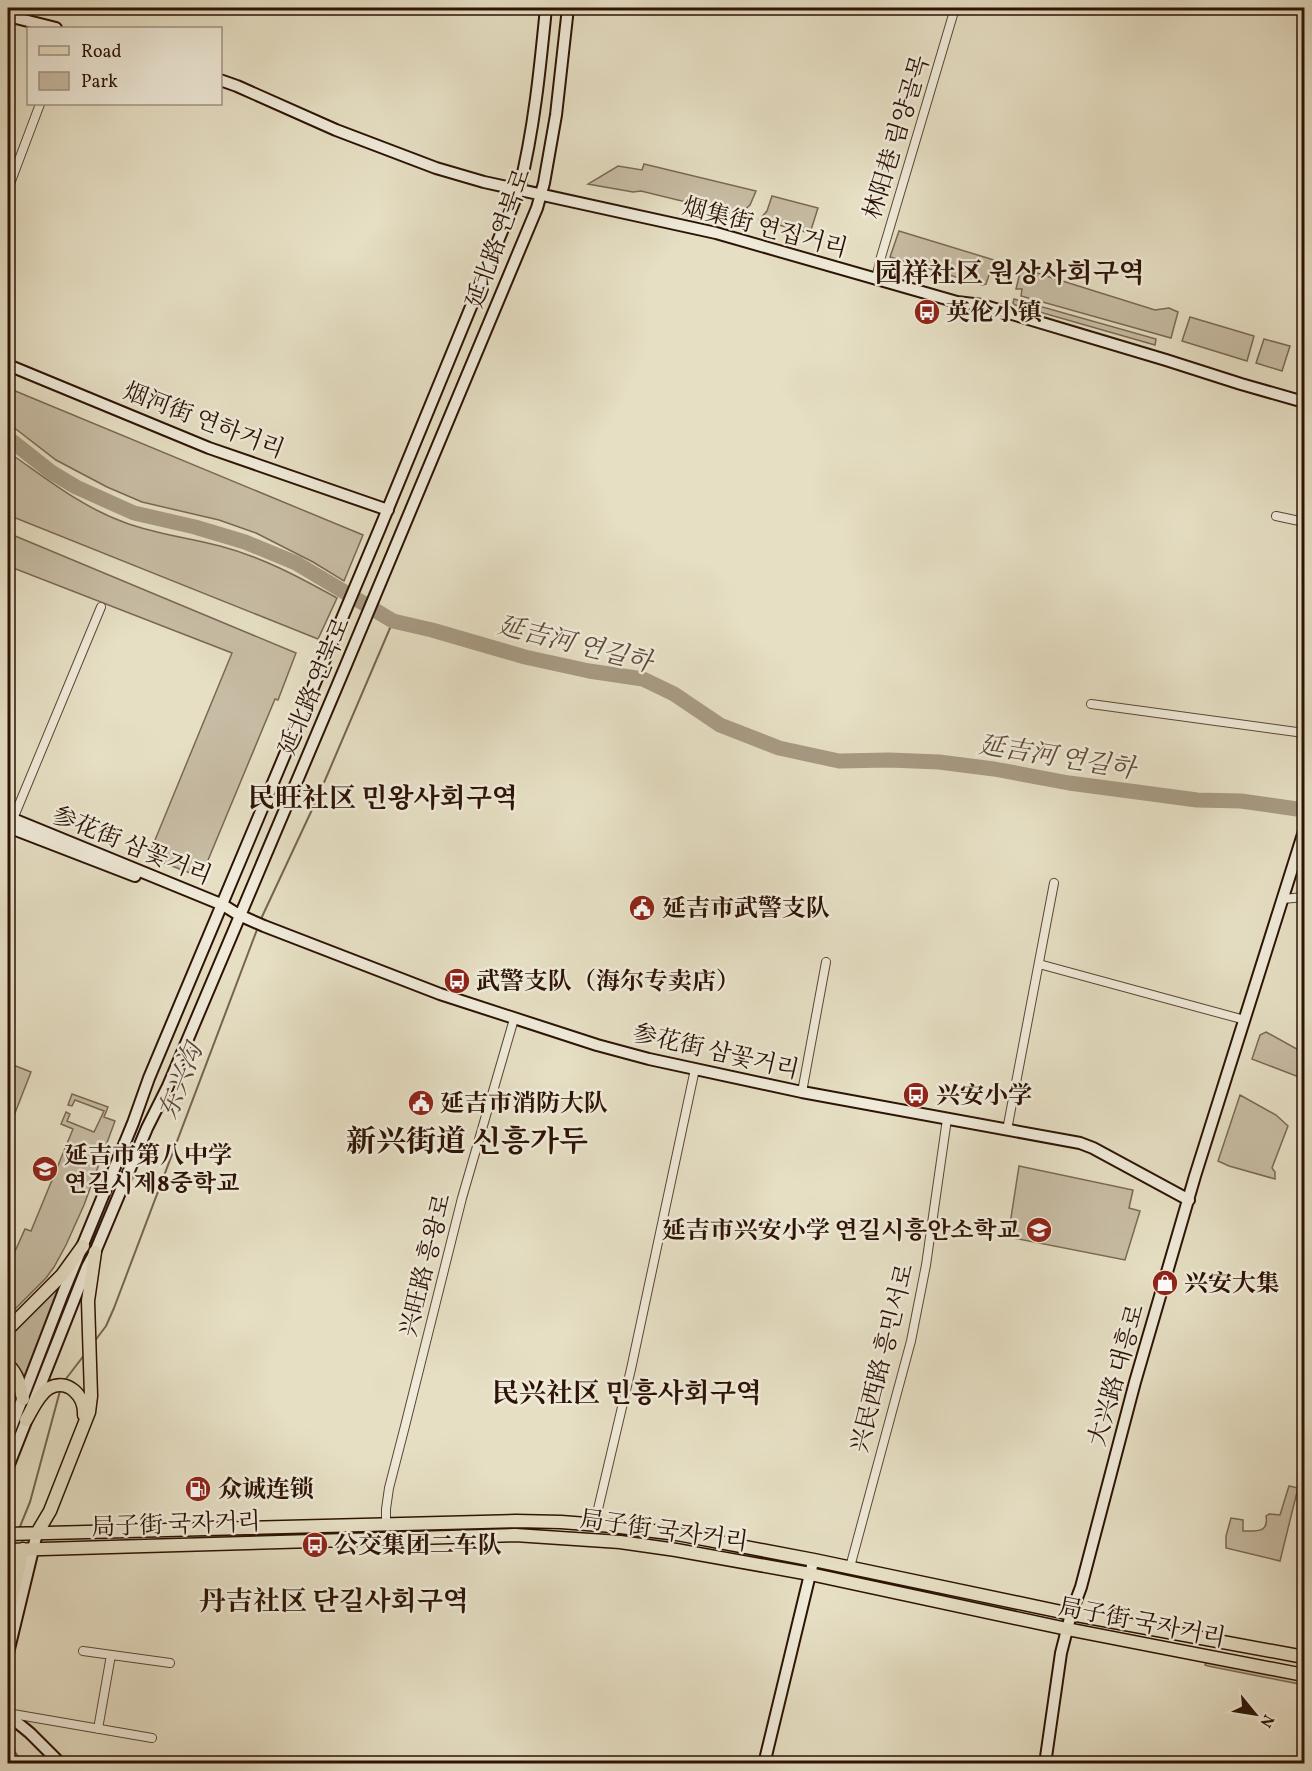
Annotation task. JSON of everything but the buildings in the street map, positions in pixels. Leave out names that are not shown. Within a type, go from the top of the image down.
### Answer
[{"type":"main road","name":"延北路 연북로","points":[[8,1467],[87,1267],[89,1249],[149,1078],[388,510],[519,190],[533,120],[546,8]]},
{"type":"main road","name":"延北路 연북로","points":[[8,1436],[63,1293],[89,1249],[168,1086],[541,195],[559,94],[568,8]]},
{"type":"main road","points":[[8,16],[52,27]]},
{"type":"main road","name":"烟集街 연집거리","points":[[222,81],[336,130],[436,168],[484,182],[716,233],[957,302],[982,305],[1305,402]]},
{"type":"main road","name":"烟河街 연하거리","points":[[8,365],[209,448],[388,510]]},
{"type":"main road","name":"参花街 삼꽃거리","points":[[9,825],[440,994],[514,1019],[695,1070],[802,1092],[1068,1140],[1093,1148],[1189,1200]]},
{"type":"main road","name":"大兴路 대흥로","points":[[1045,1764],[1061,1653],[1081,1587],[1135,1382],[1189,1200],[1305,831]]},
{"type":"main road","points":[[8,1329],[89,1249]]},
{"type":"main road","points":[[8,1614],[21,1549],[50,1511],[89,1412],[91,1396],[89,1249]]},
{"type":"main road","points":[[8,1365],[20,1384],[23,1399]]},
{"type":"main road","points":[[26,1420],[39,1398],[49,1388],[64,1386],[74,1390],[79,1394],[83,1404],[84,1416],[33,1533]]},
{"type":"main road","name":"局子街 국자거리","points":[[8,1534],[516,1521],[598,1525],[677,1534],[850,1567],[1071,1614],[1305,1657]]},
{"type":"main road","name":"局子街 국자거리","points":[[21,1549],[526,1536],[620,1542],[810,1575],[1067,1629],[1305,1674]]},
{"type":"main road","points":[[8,1653],[21,1549]]},
{"type":"main road","points":[[764,1764],[814,1560]]},
{"type":"main road","points":[[8,1715],[61,1764]]},
{"type":"street","name":"林阳巷 림양골목","points":[[876,279],[884,245],[956,8]]},
{"type":"street","points":[[8,189],[40,105]]},
{"type":"street","points":[[1276,516],[1305,522]]},
{"type":"street","points":[[9,825],[101,607]]},
{"type":"street","points":[[1091,704],[1305,733]]},
{"type":"street","points":[[1007,1130],[1054,883]]},
{"type":"street","points":[[1283,899],[1305,897]]},
{"type":"street","points":[[802,1092],[826,962]]},
{"type":"street","points":[[1039,964],[1245,1020]]},
{"type":"street","name":"兴旺路 흥왕로","points":[[386,1524],[389,1488],[462,1198],[514,1019]]},
{"type":"street","points":[[598,1525],[598,1509],[631,1369],[695,1070]]},
{"type":"street","name":"兴民西路 흥민서로","points":[[850,1567],[911,1341],[926,1265],[947,1119]]},
{"type":"street","points":[[83,1651],[170,1663]]},
{"type":"street","points":[[98,1729],[111,1655]]},
{"type":"street","points":[[8,1715],[14,1713],[152,1738]]},
{"type":"green space","points":[[644,164],[756,191],[750,205],[739,215],[641,191],[633,192],[588,184],[618,166],[642,170]]},
{"type":"green space","points":[[772,196],[818,208],[810,233],[759,220],[767,211]]},
{"type":"green space","points":[[899,231],[994,260],[986,284],[982,285],[890,257]]},
{"type":"green space","points":[[1021,268],[1155,310],[1169,308],[1178,312],[1171,338],[1021,296],[1022,289],[1016,289]]},
{"type":"green space","points":[[1014,299],[1156,339],[1155,345],[1015,305]]},
{"type":"green space","points":[[1190,317],[1254,336],[1247,361],[1182,341]]},
{"type":"green space","points":[[1264,339],[1290,346],[1282,371],[1256,363]]},
{"type":"green space","points":[[8,388],[363,535],[344,581],[313,562],[256,533],[219,520],[142,502],[107,487],[56,460],[8,423]]},
{"type":"green space","points":[[8,452],[94,509],[149,530],[220,546],[251,556],[337,598],[318,639],[8,515]]},
{"type":"green space","points":[[8,533],[296,653],[201,877],[148,857],[232,653],[8,566]]},
{"type":"green space","points":[[1266,1032],[1304,1053],[1304,1079],[1252,1059],[1260,1035]]},
{"type":"green space","points":[[8,1063],[31,1072],[8,1131]]},
{"type":"green space","points":[[72,1094],[108,1107],[104,1117],[115,1121],[84,1205],[54,1267],[8,1316],[8,1267],[25,1229],[31,1231],[73,1129],[61,1124],[66,1112],[70,1114],[67,1121],[94,1132],[104,1111],[75,1100],[72,1106],[68,1105]]},
{"type":"green space","points":[[1240,1095],[1276,1115],[1288,1126],[1272,1168],[1275,1172],[1275,1179],[1218,1161]]},
{"type":"green space","points":[[1019,1166],[1133,1190],[1129,1208],[1140,1211],[1125,1260],[1008,1237]]},
{"type":"green space","points":[[61,1285],[24,1381],[18,1368],[8,1359],[8,1337]]},
{"type":"green space","points":[[1289,1486],[1298,1488],[1280,1561],[1226,1548],[1226,1536],[1231,1518],[1243,1520],[1243,1531],[1260,1530],[1266,1526],[1266,1516],[1280,1515]]},
{"type":"green space","points":[[1206,1662],[1304,1681],[1304,1685],[1208,1666],[1205,1665]]},
{"type":"waterway","name":"延吉河 연길하","points":[[8,438],[51,472],[76,487],[134,513],[195,527],[245,542],[296,563],[393,621],[525,657],[589,671],[643,679],[674,694],[720,725],[779,748],[839,761],[939,762],[994,769],[1069,783],[1197,800],[1241,801],[1304,810]]},
{"type":"waterway","name":"东兴沟","points":[[260,921],[317,799],[393,621]]},
{"type":"waterway","name":"东兴沟","points":[[94,1342],[106,1326],[114,1308],[258,927]]},
{"type":"waterway","name":"东兴沟","points":[[65,1380],[85,1354]]},
{"type":"waterway","name":"东兴沟","points":[[19,1529],[30,1502],[60,1391]]},
{"type":"waterway","name":"东兴沟","points":[[8,1743],[24,1764]]},
{"type":"place","name":"英伦小镇","points":[[927,312]]},
{"type":"place","name":"延吉市武警支队","points":[[642,908]]},
{"type":"place","name":"武警支队（海尔专卖店）","points":[[457,981]]},
{"type":"place","name":"兴安小学","points":[[916,1095]]},
{"type":"place","name":"延吉市消防大队","points":[[421,1103]]},
{"type":"place","name":"延吉市第八中学 연길시제8중학교","points":[[45,1169]]},
{"type":"place","name":"延吉市兴安小学 연길시흥안소학교","points":[[1039,1230]]},
{"type":"place","name":"兴安大集","points":[[1165,1283]]},
{"type":"place","name":"众诚连锁","points":[[198,1489]]},
{"type":"place","name":"公交集团二车队","points":[[315,1545]]},
{"type":"district","name":"园祥社区 원상사회구역","points":[[1010,273]]},
{"type":"district","name":"民旺社区 민왕사회구역","points":[[383,798]]},
{"type":"district","name":"新兴街道 신흥가두","points":[[467,1141]]},
{"type":"district","name":"民兴社区 민흥사회구역","points":[[627,1393]]},
{"type":"district","name":"丹吉社区 단길사회구역","points":[[334,1601]]}]
